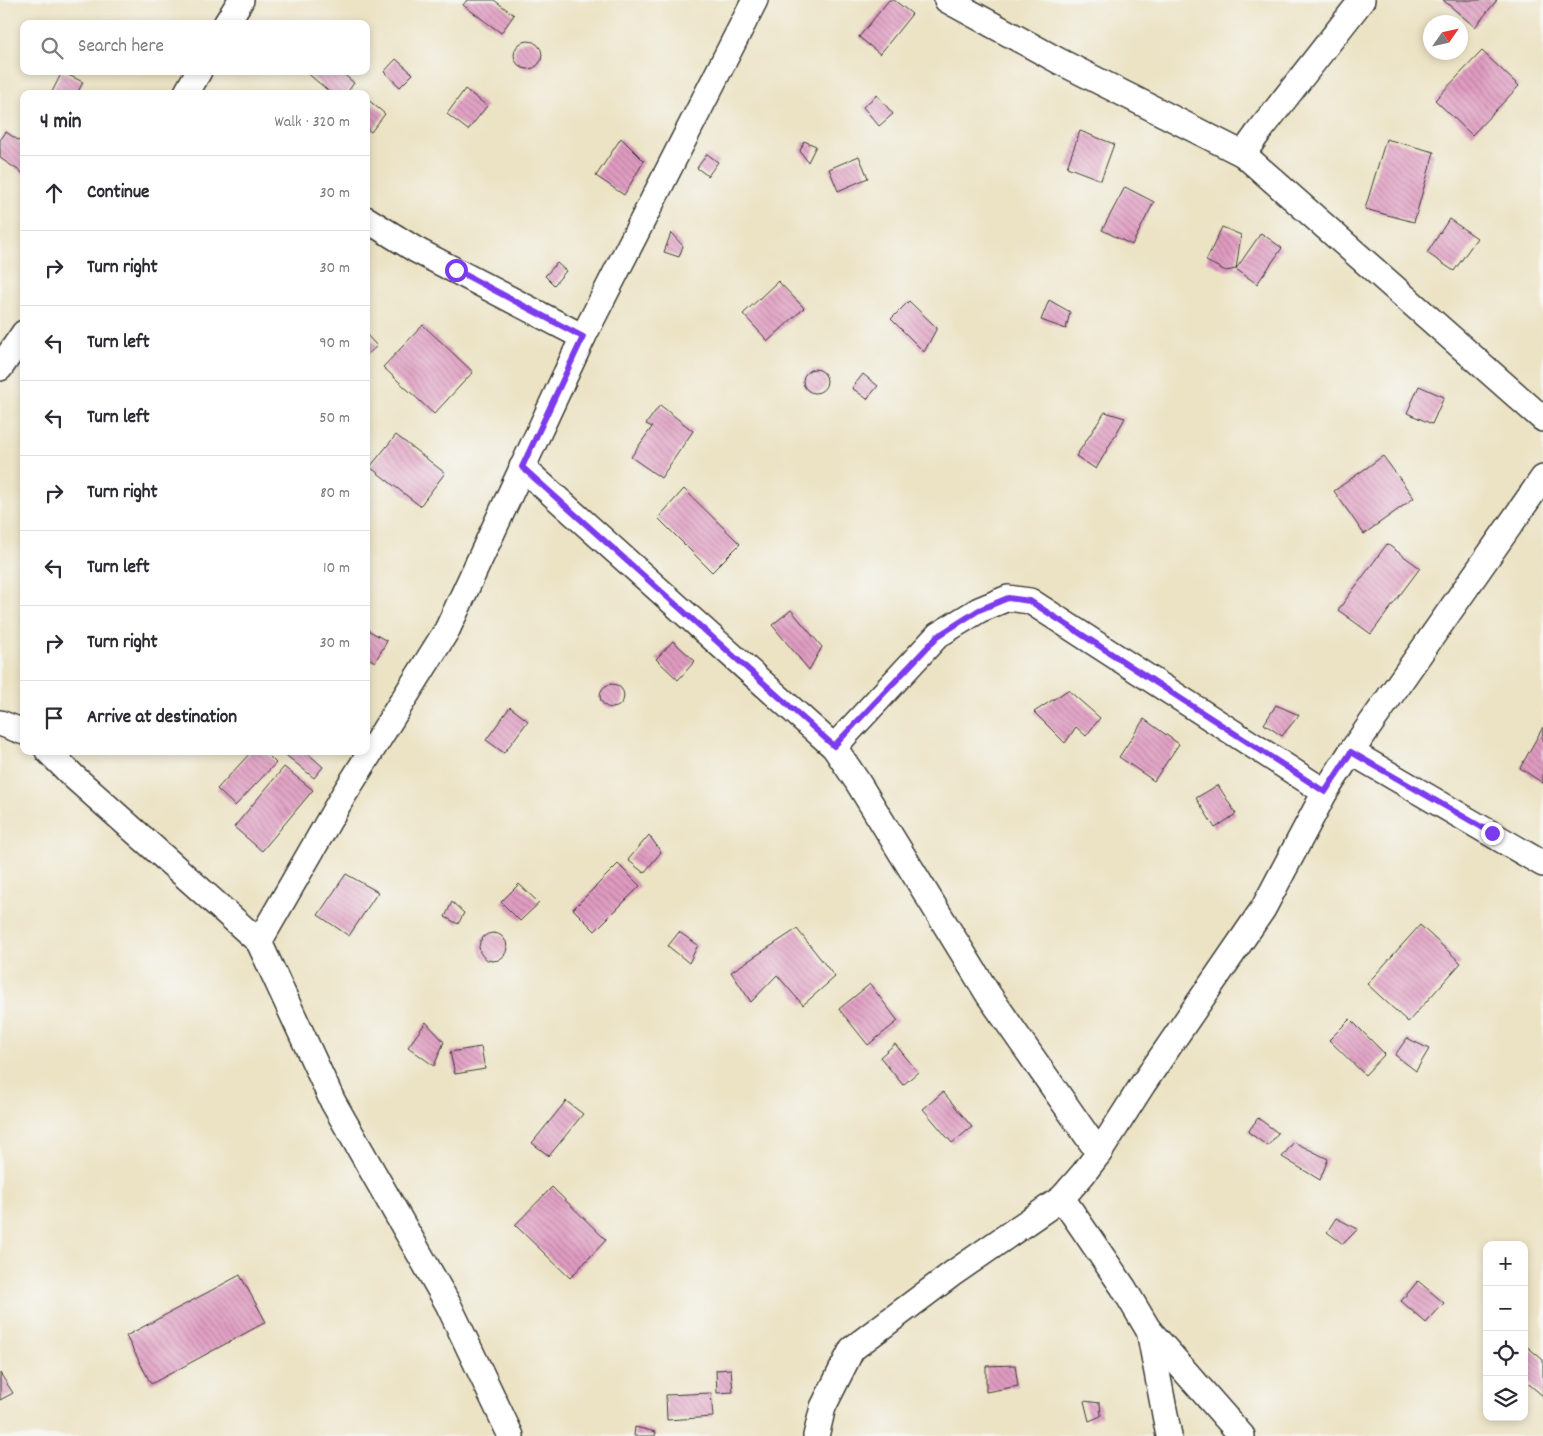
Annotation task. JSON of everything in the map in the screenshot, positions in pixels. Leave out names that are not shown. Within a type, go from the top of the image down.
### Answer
[{"type":"street","points":[[228,20],[241,0]]},
{"type":"street","points":[[370,754],[447,630],[583,337],[755,0]]},
{"type":"street","points":[[947,0],[1059,61],[1243,154],[1543,419]]},
{"type":"street","points":[[1243,154],[1362,0]]},
{"type":"street","points":[[370,221],[416,250],[583,337]]},
{"type":"street","points":[[0,368],[20,339]]},
{"type":"street","points":[[522,467],[834,746],[988,994],[1099,1153]]},
{"type":"street","points":[[816,1436],[823,1408],[852,1349],[952,1274],[1062,1198],[1099,1153],[1143,1084],[1263,909],[1325,792],[1351,752],[1543,478]]},
{"type":"street","points":[[834,746],[938,636],[979,610],[1008,598],[1030,601],[1325,792]]},
{"type":"street","points":[[0,722],[20,730]]},
{"type":"street","points":[[1351,752],[1543,864]]},
{"type":"street","points":[[52,755],[258,942],[333,1102],[448,1304],[511,1436]]},
{"type":"street","points":[[258,942],[369,755]]},
{"type":"street","points":[[1062,1198],[1123,1287],[1148,1329],[1242,1436]]},
{"type":"street","points":[[1148,1329],[1169,1436]]},
{"type":"building","points":[[467,0],[494,0],[514,15],[501,33],[463,5]]},
{"type":"building","points":[[889,0],[894,0],[912,14],[880,54],[859,37]]},
{"type":"building","points":[[1443,0],[1497,0],[1475,27],[1468,21],[1468,15],[1461,15]]},
{"type":"building","points":[[528,41],[538,45],[542,55],[538,65],[528,69],[518,65],[514,55],[518,45]]},
{"type":"building","points":[[1482,51],[1519,86],[1472,135],[1435,100]]},
{"type":"building","points":[[396,59],[413,74],[400,87],[384,72]]},
{"type":"building","points":[[60,75],[68,75],[83,82],[79,90],[53,90]]},
{"type":"building","points":[[310,75],[345,75],[354,83],[349,90],[327,90]]},
{"type":"building","points":[[465,89],[487,106],[468,130],[447,114]]},
{"type":"building","points":[[877,95],[893,114],[879,126],[863,107]]},
{"type":"building","points":[[370,101],[385,114],[370,131]]},
{"type":"building","points":[[1080,131],[1114,144],[1101,180],[1067,167]]},
{"type":"building","points":[[6,132],[20,141],[20,171],[0,158],[0,140]]},
{"type":"building","points":[[621,138],[644,161],[624,195],[596,176]]},
{"type":"building","points":[[1386,139],[1434,152],[1414,222],[1365,209]]},
{"type":"building","points":[[804,141],[816,146],[808,162],[800,151]]},
{"type":"building","points":[[707,154],[718,162],[708,176],[697,168]]},
{"type":"building","points":[[859,156],[868,178],[838,191],[829,169]]},
{"type":"building","points":[[1125,187],[1154,202],[1132,245],[1102,230]]},
{"type":"building","points":[[1449,219],[1477,238],[1454,271],[1427,253]]},
{"type":"building","points":[[1222,227],[1241,235],[1236,269],[1226,271],[1206,261]]},
{"type":"building","points":[[671,233],[683,246],[679,257],[664,252]]},
{"type":"building","points":[[1261,233],[1282,248],[1257,284],[1236,269]]},
{"type":"building","points":[[557,263],[566,271],[554,285],[545,276]]},
{"type":"building","points":[[778,281],[804,308],[768,341],[743,314]]},
{"type":"building","points":[[1049,300],[1070,312],[1066,329],[1041,320]]},
{"type":"building","points":[[909,301],[937,328],[924,352],[891,319]]},
{"type":"building","points":[[423,325],[473,372],[434,414],[383,367]]},
{"type":"building","points":[[370,338],[377,346],[370,352]]},
{"type":"building","points":[[815,369],[820,370],[826,376],[826,386],[820,392],[815,393],[810,392],[804,386],[803,381],[804,376],[810,370]]},
{"type":"building","points":[[863,374],[878,386],[867,399],[852,388]]},
{"type":"building","points":[[1419,386],[1444,397],[1432,424],[1407,413]]},
{"type":"building","points":[[660,405],[693,431],[661,478],[631,457],[652,427],[646,424]]},
{"type":"building","points":[[1105,412],[1125,418],[1096,469],[1076,456]]},
{"type":"building","points":[[396,435],[445,473],[420,506],[370,467]]},
{"type":"building","points":[[1383,456],[1414,498],[1364,534],[1334,491]]},
{"type":"building","points":[[684,489],[740,544],[712,572],[658,518]]},
{"type":"building","points":[[1387,544],[1420,568],[1371,634],[1338,610]]},
{"type":"building","points":[[791,610],[822,647],[809,670],[772,625]]},
{"type":"building","points":[[370,631],[387,641],[375,662],[370,659]]},
{"type":"building","points":[[673,641],[695,661],[678,680],[656,659]]},
{"type":"building","points":[[612,684],[621,687],[624,696],[621,705],[612,708],[603,705],[600,696],[603,687]]},
{"type":"building","points":[[1068,690],[1100,718],[1086,736],[1076,727],[1065,743],[1034,712]]},
{"type":"building","points":[[1276,705],[1299,715],[1282,736],[1264,724]]},
{"type":"building","points":[[510,707],[528,721],[504,753],[486,740]]},
{"type":"building","points":[[1144,719],[1179,744],[1154,781],[1119,757]]},
{"type":"building","points":[[1543,727],[1543,783],[1520,768]]},
{"type":"building","points":[[248,755],[268,755],[276,763],[235,806],[217,789]]},
{"type":"building","points":[[286,755],[310,755],[323,767],[314,778]]},
{"type":"building","points":[[284,767],[313,790],[262,851],[234,827]]},
{"type":"building","points":[[1218,785],[1236,814],[1215,828],[1196,798]]},
{"type":"building","points":[[649,835],[661,852],[644,873],[628,860]]},
{"type":"building","points":[[618,864],[640,886],[595,931],[573,909]]},
{"type":"building","points":[[346,874],[378,892],[349,936],[318,915]]},
{"type":"building","points":[[519,884],[539,903],[520,921],[501,902]]},
{"type":"building","points":[[452,902],[464,913],[458,924],[445,917]]},
{"type":"building","points":[[1420,925],[1461,963],[1408,1022],[1367,984]]},
{"type":"building","points":[[797,929],[835,977],[803,1005],[777,975],[751,1002],[731,972]]},
{"type":"building","points":[[679,932],[698,945],[689,963],[668,946]]},
{"type":"building","points":[[493,933],[503,937],[507,947],[503,957],[493,961],[483,957],[479,947],[483,937]]},
{"type":"building","points":[[870,984],[898,1021],[868,1045],[839,1009]]},
{"type":"building","points":[[1350,1019],[1385,1054],[1365,1075],[1329,1040]]},
{"type":"building","points":[[426,1022],[444,1042],[434,1066],[408,1047]]},
{"type":"building","points":[[1407,1038],[1429,1049],[1416,1071],[1395,1055]]},
{"type":"building","points":[[895,1044],[918,1072],[903,1085],[880,1057]]},
{"type":"building","points":[[481,1047],[485,1069],[455,1074],[450,1052]]},
{"type":"building","points":[[943,1092],[972,1127],[952,1143],[923,1109]]},
{"type":"building","points":[[566,1101],[583,1114],[549,1156],[532,1143]]},
{"type":"building","points":[[1258,1118],[1278,1133],[1268,1146],[1248,1132]]},
{"type":"building","points":[[1294,1142],[1328,1159],[1320,1180],[1282,1157]]},
{"type":"building","points":[[552,1187],[606,1240],[570,1278],[515,1225]]},
{"type":"building","points":[[1336,1218],[1358,1229],[1343,1244],[1327,1232]]},
{"type":"building","points":[[240,1275],[266,1322],[151,1384],[126,1336]]},
{"type":"building","points":[[1418,1281],[1444,1303],[1426,1323],[1401,1301]]},
{"type":"building","points":[[1528,1347],[1543,1360],[1543,1396],[1528,1383]]},
{"type":"building","points":[[1015,1365],[1018,1386],[986,1392],[986,1366]]},
{"type":"building","points":[[731,1369],[733,1392],[717,1393],[716,1370]]},
{"type":"building","points":[[0,1373],[13,1393],[0,1400]]},
{"type":"building","points":[[711,1393],[713,1417],[667,1420],[666,1395]]},
{"type":"building","points":[[1084,1401],[1100,1403],[1101,1416],[1089,1421]]},
{"type":"building","points":[[635,1427],[656,1432],[655,1436],[634,1436]]},
{"type":"route","points":[[456,270],[583,337],[522,467],[834,746],[938,636],[979,610],[1008,598],[1030,601],[1325,792],[1351,752],[1492,833]]}]
